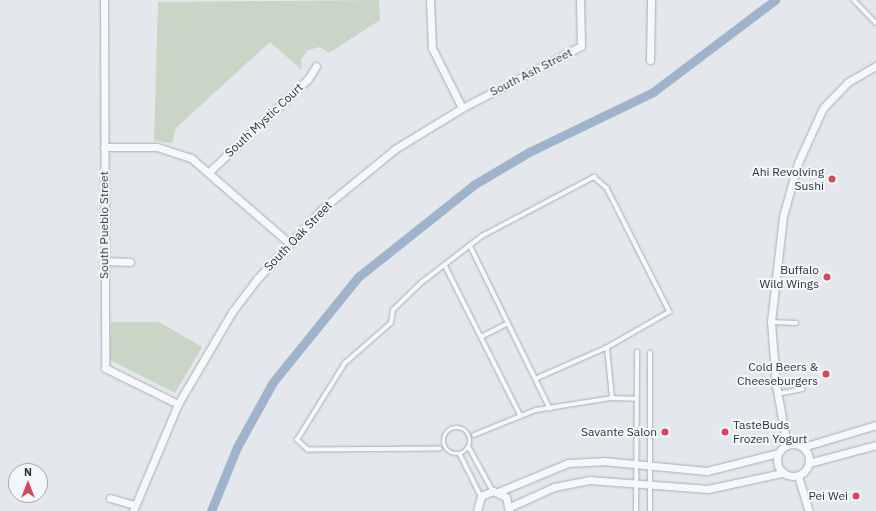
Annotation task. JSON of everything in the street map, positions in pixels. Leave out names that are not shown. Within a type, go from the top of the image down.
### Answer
[{"type":"street","name":"South Pueblo Street","points":[[104,0],[104,368],[178,404]]},
{"type":"street","points":[[430,0],[432,48],[462,108]]},
{"type":"street","name":"South Ash Street","points":[[462,108],[581,46],[580,0]]},
{"type":"street","points":[[650,60],[651,0]]},
{"type":"street","name":"South Mystic Court","points":[[210,171],[308,79],[316,66]]},
{"type":"street","points":[[787,445],[777,394],[771,322],[780,232],[790,187],[808,137],[836,93],[876,66]]},
{"type":"street","name":"South Oak Street","points":[[134,508],[178,404],[232,312],[289,243],[374,165],[462,108]]},
{"type":"street","points":[[104,147],[157,147],[181,153],[210,171],[289,243]]},
{"type":"street","points":[[104,261],[130,262]]},
{"type":"street","points":[[477,511],[481,496],[568,464],[604,461],[707,470],[778,452],[787,445],[803,447],[876,425]]},
{"type":"street","points":[[798,476],[809,463],[876,445]]},
{"type":"street","points":[[803,447],[809,463]]},
{"type":"street","points":[[778,452],[776,463],[782,473]]},
{"type":"street","points":[[496,491],[506,498],[509,509],[568,483],[603,479],[708,489],[782,473],[798,476]]},
{"type":"street","points":[[798,476],[809,511]]},
{"type":"street","points":[[110,498],[134,508]]},
{"type":"lane","points":[[854,0],[876,24]]},
{"type":"lane","points":[[481,496],[460,454],[446,448],[308,450],[297,440],[345,363],[391,322],[393,310],[445,265],[470,245],[588,178],[601,180],[670,312],[607,348],[536,379]]},
{"type":"lane","points":[[470,245],[550,408]]},
{"type":"lane","points":[[445,265],[521,416]]},
{"type":"lane","points":[[771,322],[796,322]]},
{"type":"lane","points":[[481,337],[508,323]]},
{"type":"lane","points":[[607,348],[612,398]]},
{"type":"lane","points":[[636,511],[637,352]]},
{"type":"lane","points":[[650,353],[648,465],[650,511]]},
{"type":"lane","points":[[777,394],[803,389]]},
{"type":"lane","points":[[469,437],[521,416],[550,408],[612,398],[636,399]]},
{"type":"lane","points":[[446,448],[444,437],[450,430],[462,430],[469,437],[469,447],[496,491]]},
{"type":"lane","points":[[460,454],[469,447]]},
{"type":"green space","points":[[379,0],[380,20],[329,53],[320,47],[308,50],[301,60],[302,70],[270,42],[176,128],[172,143],[154,141],[158,2]]},
{"type":"green space","points":[[111,322],[159,322],[202,347],[175,393],[110,360]]},
{"type":"waterway","points":[[211,511],[237,447],[273,382],[358,277],[475,184],[529,152],[653,92],[775,0]]},
{"type":"place","name":"Ahi Revolving Sushi","points":[[832,179]]},
{"type":"place","name":"Buffalo Wild Wings","points":[[827,277]]},
{"type":"place","name":"Cold Beers & Cheeseburgers","points":[[826,374]]},
{"type":"place","name":"Savante Salon","points":[[665,432]]},
{"type":"place","name":"TasteBuds Frozen Yogurt","points":[[725,432]]},
{"type":"place","name":"Pei Wei","points":[[856,496]]}]
